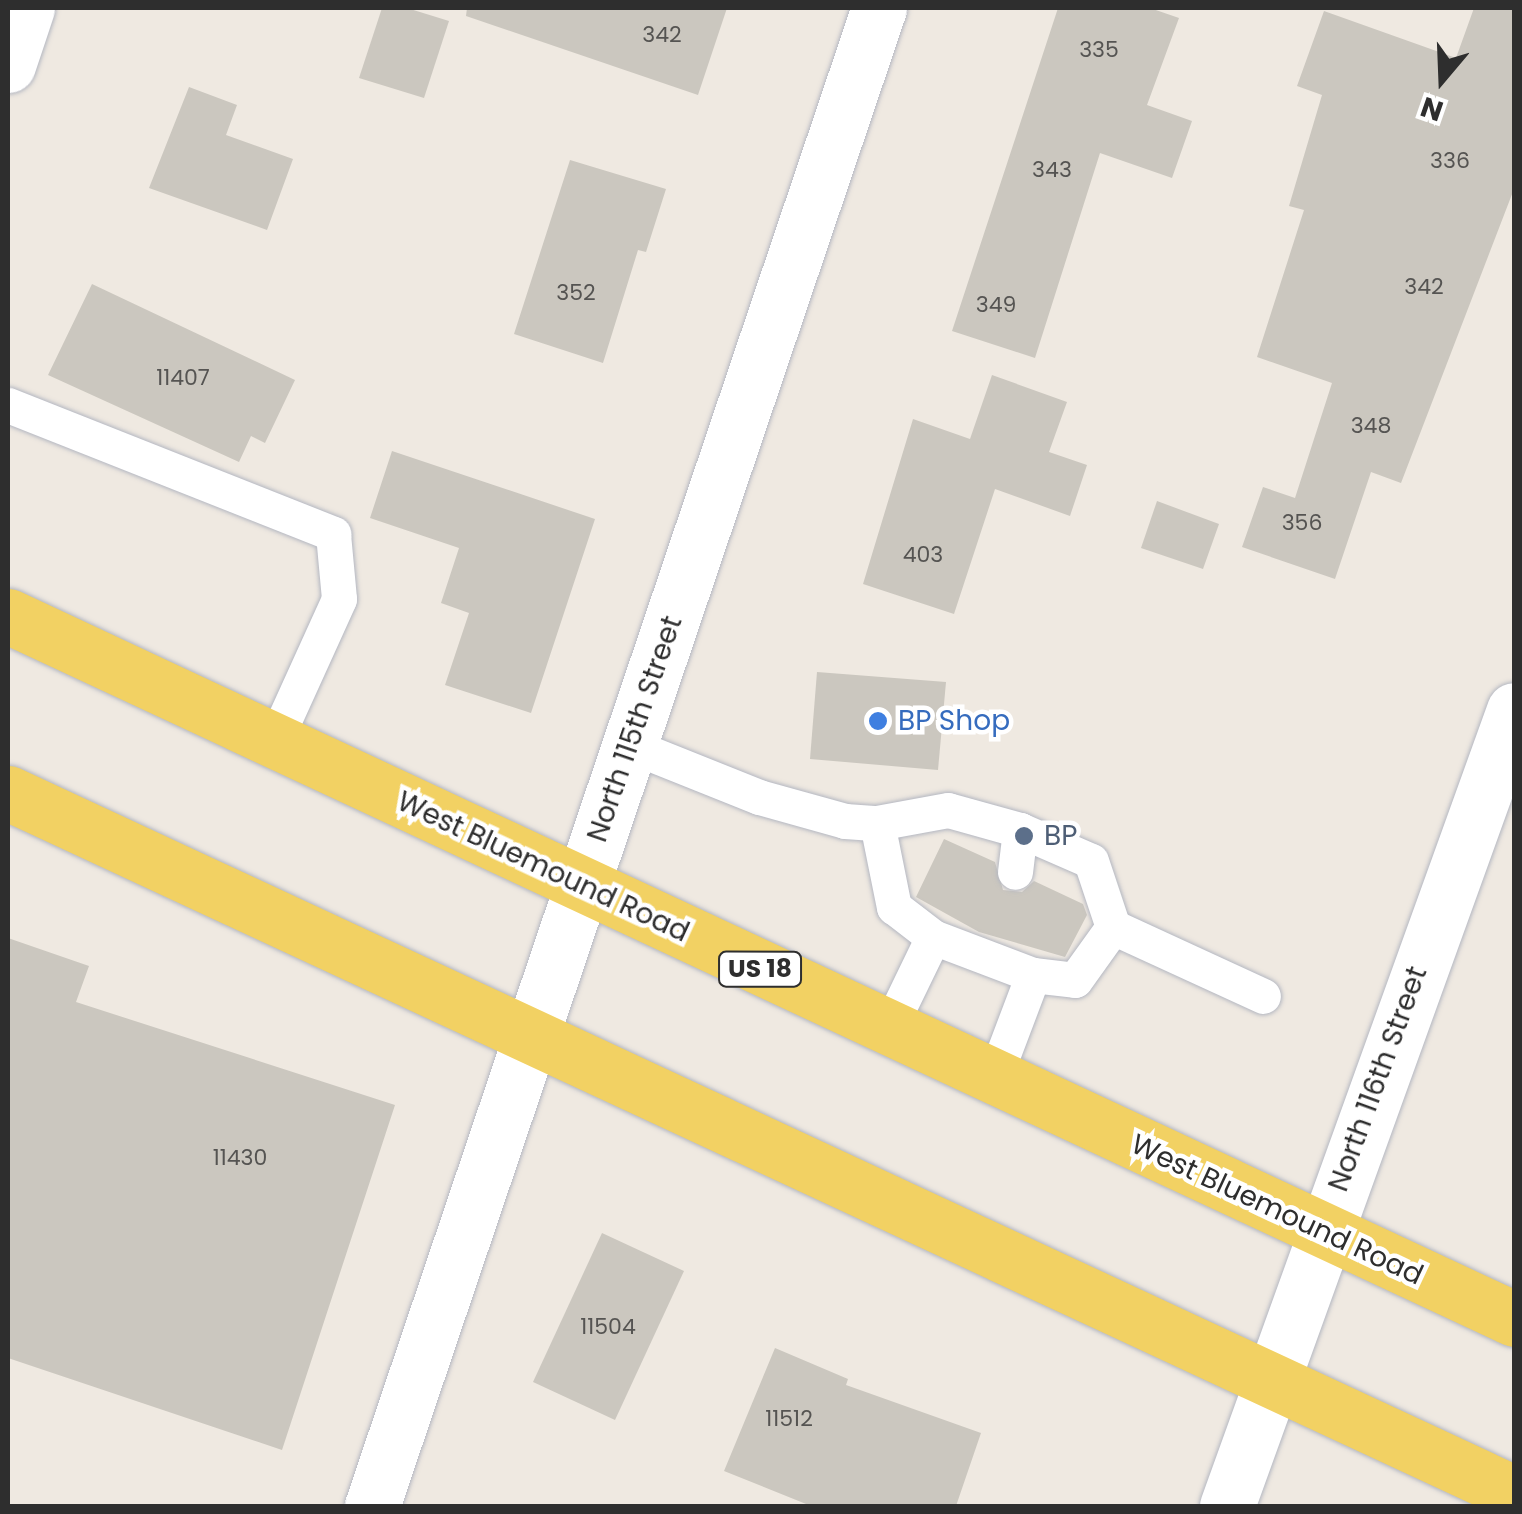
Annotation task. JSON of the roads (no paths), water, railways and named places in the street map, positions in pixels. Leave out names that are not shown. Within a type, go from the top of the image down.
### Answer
[{"type":"main road","name":"West Bluemound Road","points":[[8,616],[1514,1319]]},
{"type":"main road","points":[[8,793],[1514,1494]]},
{"type":"street","points":[[8,65],[27,8]]},
{"type":"street","name":"North 115th Street","points":[[372,1506],[528,1034],[879,8]]},
{"type":"street","name":"North 116th Street","points":[[1227,1506],[1321,1232],[1506,762]]},
{"type":"lane","points":[[8,405],[333,534],[339,599],[274,742]]},
{"type":"lane","points":[[629,745],[759,797],[877,824],[948,810],[1020,830],[1091,862],[1113,927],[1263,996]]},
{"type":"lane","points":[[877,824],[894,907],[933,937],[1075,980],[1113,927]]},
{"type":"lane","points":[[1015,872],[1020,830]]},
{"type":"lane","points":[[888,1030],[933,937]]},
{"type":"lane","points":[[994,1078],[1014,961]]},
{"type":"place","name":"BP Shop","points":[[878,721]]},
{"type":"place","name":"BP","points":[[1024,836]]}]
